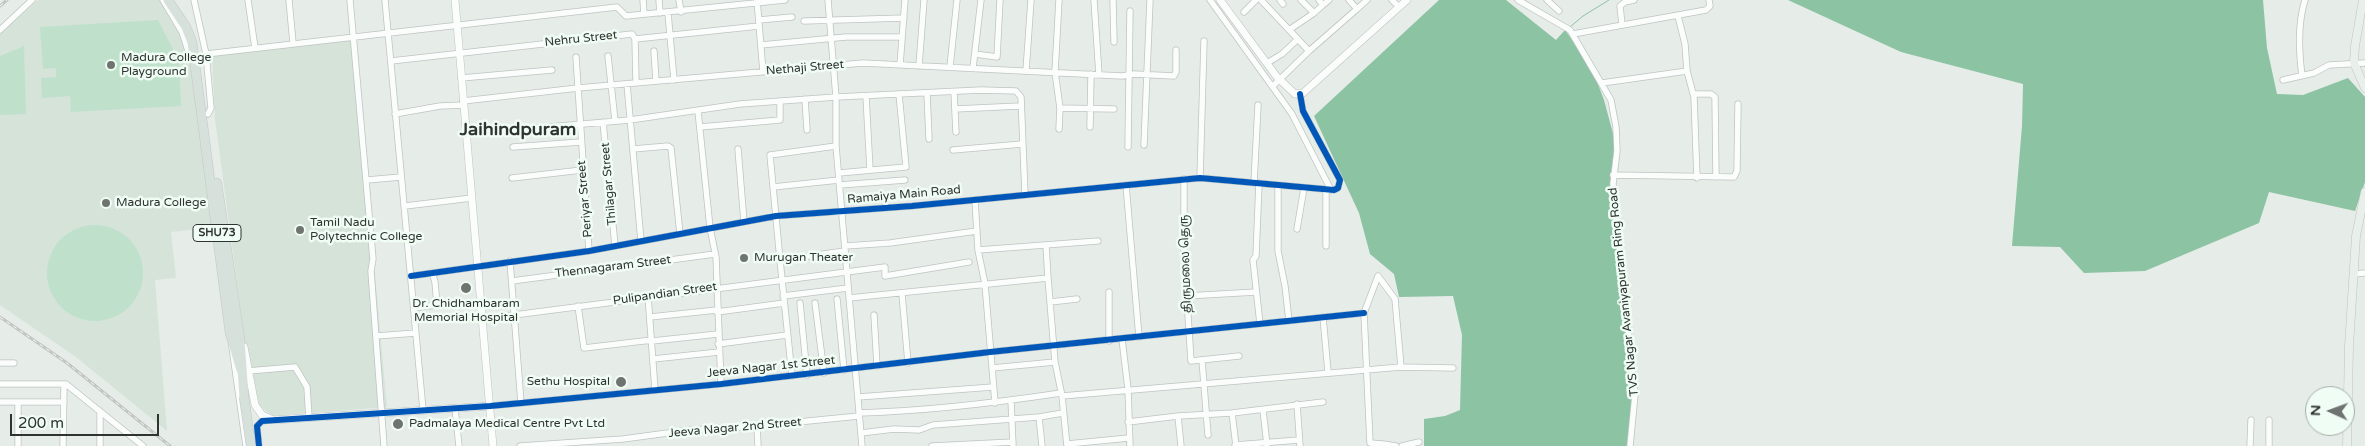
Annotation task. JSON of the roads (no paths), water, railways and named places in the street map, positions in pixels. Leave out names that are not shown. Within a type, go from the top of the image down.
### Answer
[{"type":"main road","name":"SHU73","points":[[168,0],[186,27],[198,56],[236,341],[244,371],[248,442]]},
{"type":"main road","points":[[2363,0],[2354,63],[2365,88]]},
{"type":"main road","points":[[2347,446],[2349,346],[2356,236],[2365,195]]},
{"type":"street","points":[[0,30],[32,0]]},
{"type":"street","points":[[163,0],[182,32],[189,52],[199,110],[205,114],[211,108],[206,54],[194,0]]},
{"type":"street","points":[[248,0],[255,48]]},
{"type":"street","points":[[289,0],[292,43]]},
{"type":"street","points":[[350,0],[358,104],[367,180],[373,259],[371,271],[384,446]]},
{"type":"street","points":[[385,0],[423,410]]},
{"type":"street","points":[[455,0],[494,446]]},
{"type":"street","points":[[643,0],[644,14]]},
{"type":"street","points":[[659,0],[660,13]]},
{"type":"street","points":[[679,0],[681,12]]},
{"type":"street","points":[[206,54],[617,7],[626,16],[681,12],[785,0]]},
{"type":"street","points":[[828,0],[836,97],[836,146],[862,446]]},
{"type":"street","points":[[900,65],[905,0]]},
{"type":"street","points":[[919,66],[924,0]]},
{"type":"street","points":[[950,67],[957,0]]},
{"type":"street","points":[[973,68],[981,0]]},
{"type":"street","points":[[974,54],[997,57],[1000,0]]},
{"type":"street","points":[[1026,71],[1030,0]]},
{"type":"street","points":[[1059,0],[1055,72],[1060,108],[1059,129]]},
{"type":"street","points":[[1094,0],[1099,75]]},
{"type":"street","points":[[1113,0],[1114,42]]},
{"type":"street","points":[[1144,145],[1150,0]]},
{"type":"street","points":[[1210,0],[1227,17],[1276,83],[1291,92],[1300,94]]},
{"type":"street","points":[[1220,0],[1227,17]]},
{"type":"street","points":[[1244,12],[1256,0]]},
{"type":"street","points":[[1260,0],[1309,51]]},
{"type":"street","points":[[1301,0],[1314,13]]},
{"type":"street","points":[[1289,30],[1314,13],[1321,2],[1329,0]]},
{"type":"street","points":[[1349,0],[1357,9]]},
{"type":"street","points":[[1276,83],[1367,0]]},
{"type":"street","points":[[1300,94],[1401,3],[1392,0]]},
{"type":"street","points":[[1518,0],[1570,30],[1622,25],[1706,10],[1710,6],[1709,0]]},
{"type":"street","points":[[1547,0],[1559,11]]},
{"type":"street","points":[[1622,25],[1620,6],[1625,2],[1634,0]]},
{"type":"street","points":[[2302,76],[2300,63],[2302,15],[2305,0]]},
{"type":"street","points":[[757,2],[763,72]]},
{"type":"street","points":[[1128,147],[1130,11]]},
{"type":"street","points":[[668,13],[674,80]]},
{"type":"street","points":[[1678,16],[1685,44],[1687,71],[1694,94],[1697,178]]},
{"type":"street","name":"Nehru Street","points":[[459,52],[632,34],[634,39],[792,17]]},
{"type":"street","points":[[804,21],[904,18]]},
{"type":"street","name":"TVS Nagar Avaniyapuram Ring Road","points":[[1570,30],[1611,100],[1616,127],[1617,151],[1613,175],[1635,395],[1630,446]]},
{"type":"street","points":[[761,45],[832,38],[902,37]]},
{"type":"street","points":[[1242,38],[1267,63],[1332,189],[1326,246]]},
{"type":"street","points":[[634,39],[636,83]]},
{"type":"street","points":[[1267,63],[1282,54],[1298,39]]},
{"type":"street","points":[[1200,178],[1204,41]]},
{"type":"street","name":"Nethaji Street","points":[[395,114],[440,106],[578,88],[833,64],[863,63],[1099,75],[1174,76],[1176,72],[1176,50]]},
{"type":"street","points":[[391,61],[459,52]]},
{"type":"street","points":[[654,52],[656,81]]},
{"type":"street","points":[[608,56],[615,121]]},
{"type":"street","name":"Periyar Street","points":[[576,57],[582,170],[590,250]]},
{"type":"street","points":[[2284,80],[2302,76],[2329,65],[2365,64]]},
{"type":"street","points":[[462,78],[552,70]]},
{"type":"street","points":[[1602,83],[1687,71]]},
{"type":"street","points":[[1090,127],[1091,74]]},
{"type":"street","points":[[627,84],[641,241]]},
{"type":"street","points":[[466,134],[630,120],[740,104],[899,94],[1016,91],[1020,94],[1025,195]]},
{"type":"street","points":[[954,92],[956,132]]},
{"type":"street","points":[[927,93],[929,139]]},
{"type":"street","points":[[839,173],[906,167],[899,94]]},
{"type":"street","points":[[1300,94],[1303,111],[1340,180],[1332,189]]},
{"type":"street","points":[[1694,94],[1711,94],[1715,97],[1716,178]]},
{"type":"street","points":[[866,96],[870,170]]},
{"type":"street","points":[[805,99],[807,130]]},
{"type":"street","points":[[700,127],[780,120],[780,101]]},
{"type":"street","points":[[1613,175],[1697,178],[1732,177],[1736,175],[1738,104]]},
{"type":"street","points":[[1258,105],[1256,256],[1253,260],[1260,324]]},
{"type":"street","points":[[955,109],[1020,106]]},
{"type":"street","points":[[1060,108],[1114,109]]},
{"type":"street","points":[[698,111],[710,228],[715,254],[721,384]]},
{"type":"street","name":"Thilagar Street","points":[[603,122],[615,246]]},
{"type":"street","points":[[513,147],[581,142]]},
{"type":"street","points":[[952,150],[1022,144]]},
{"type":"street","points":[[792,376],[770,155],[836,146]]},
{"type":"street","points":[[633,150],[671,147],[680,234]]},
{"type":"street","points":[[738,149],[744,222]]},
{"type":"street","points":[[512,178],[582,170]]},
{"type":"street","points":[[367,180],[401,177]]},
{"type":"street","name":"Ramaiya Main Road","points":[[410,276],[615,246],[776,216],[842,212],[1200,178],[1332,189]]},
{"type":"street","name":"திருமலை தெரு","points":[[1184,179],[1188,332],[1191,361],[1202,360]]},
{"type":"street","points":[[773,187],[839,182],[906,180]]},
{"type":"street","points":[[1126,185],[1139,337]]},
{"type":"street","points":[[1278,185],[1278,251],[1285,286],[1288,321]]},
{"type":"street","points":[[1297,229],[1304,188]]},
{"type":"street","points":[[405,206],[472,198]]},
{"type":"street","points":[[975,200],[978,250],[985,284],[996,403]]},
{"type":"street","points":[[780,260],[977,231]]},
{"type":"street","points":[[978,250],[1098,241]]},
{"type":"street","points":[[1046,244],[1055,362],[1067,445],[1129,438]]},
{"type":"street","name":"Thennagaram Street","points":[[512,281],[715,254]]},
{"type":"street","points":[[510,261],[521,403]]},
{"type":"street","name":"Pulipandian Street","points":[[483,319],[716,287],[885,267],[885,276],[969,262]]},
{"type":"street","points":[[414,308],[436,305],[435,282],[432,272]]},
{"type":"street","points":[[2354,274],[2365,274]]},
{"type":"street","points":[[1396,446],[1370,443],[1364,312],[1378,276],[1395,299],[1400,367]]},
{"type":"street","points":[[849,298],[1048,278]]},
{"type":"street","points":[[783,296],[848,288]]},
{"type":"street","points":[[1109,292],[1109,340]]},
{"type":"street","points":[[1186,296],[1256,292]]},
{"type":"street","points":[[902,294],[908,362]]},
{"type":"street","points":[[648,296],[655,390]]},
{"type":"street","points":[[838,299],[844,370]]},
{"type":"street","points":[[1050,302],[1077,299]]},
{"type":"street","points":[[815,302],[824,373]]},
{"type":"street","points":[[650,317],[784,303]]},
{"type":"street","points":[[800,303],[807,375]]},
{"type":"street","points":[[578,306],[584,348],[718,334]]},
{"type":"street","name":"Jeeva Nagar 1st Street","points":[[490,406],[807,375],[990,352],[1054,347],[1364,312]]},
{"type":"street","points":[[874,316],[877,366]]},
{"type":"street","points":[[1323,317],[1328,372]]},
{"type":"street","points":[[376,336],[416,333]]},
{"type":"street","points":[[718,344],[787,335]]},
{"type":"street","points":[[1122,339],[1128,388],[1130,446]]},
{"type":"street","points":[[236,341],[232,355],[248,442]]},
{"type":"street","points":[[653,359],[719,352]]},
{"type":"street","points":[[1208,435],[1202,360],[1239,356]]},
{"type":"street","points":[[992,368],[1055,362]]},
{"type":"street","points":[[0,363],[14,363]]},
{"type":"street","points":[[273,420],[262,415],[255,405],[244,371],[295,367],[307,387],[309,418]]},
{"type":"street","name":"Jeeva Nagar 2nd Street","points":[[520,446],[589,444],[690,430],[757,426],[904,412],[1128,388],[1400,367],[1453,368]]},
{"type":"street","points":[[0,384],[64,384],[100,411],[135,443],[143,446]]},
{"type":"street","points":[[63,446],[64,384]]},
{"type":"street","points":[[858,397],[993,386]]},
{"type":"street","points":[[932,446],[1013,444],[1011,400]]},
{"type":"street","points":[[0,402],[64,402]]},
{"type":"street","points":[[18,402],[18,446]]},
{"type":"street","points":[[1128,422],[1178,416],[1263,410],[1322,402]]},
{"type":"street","points":[[1232,413],[1236,446],[1299,443],[1297,404]]},
{"type":"street","points":[[259,446],[257,426],[262,421],[490,406]]},
{"type":"street","points":[[455,408],[459,446]]},
{"type":"street","points":[[1263,410],[1267,445]]},
{"type":"street","points":[[100,411],[100,446]]},
{"type":"street","points":[[861,432],[894,429],[919,430],[933,425],[1039,417],[1063,413]]},
{"type":"street","points":[[1178,416],[1181,446]]},
{"type":"street","points":[[1039,417],[1042,446]]},
{"type":"street","points":[[2250,446],[2251,420]]},
{"type":"street","points":[[2268,420],[2269,446]]},
{"type":"street","points":[[757,426],[758,446]]},
{"type":"street","points":[[246,446],[248,442],[258,436]]},
{"type":"street","points":[[1402,446],[1419,442]]},
{"type":"waterway","points":[[1570,27],[1583,16],[1609,0]]},
{"type":"railway","points":[[0,6],[7,0]]},
{"type":"railway","points":[[0,317],[67,363],[170,446]]},
{"type":"place","name":"Madura College Playground","points":[[111,65]]},
{"type":"place","name":"Madura College","points":[[106,203]]},
{"type":"place","name":"Tamil Nadu Polytechnic College","points":[[300,230]]},
{"type":"place","name":"Murugan Theater","points":[[744,258]]},
{"type":"place","name":"Dr. Chidhambaram Memorial Hospital","points":[[466,288]]},
{"type":"place","name":"Sethu Hospital","points":[[621,382]]},
{"type":"place","name":"Padmalaya Medical Centre Pvt Ltd","points":[[398,424]]},
{"type":"district","name":"Jaihindpuram","points":[[518,130]]}]
